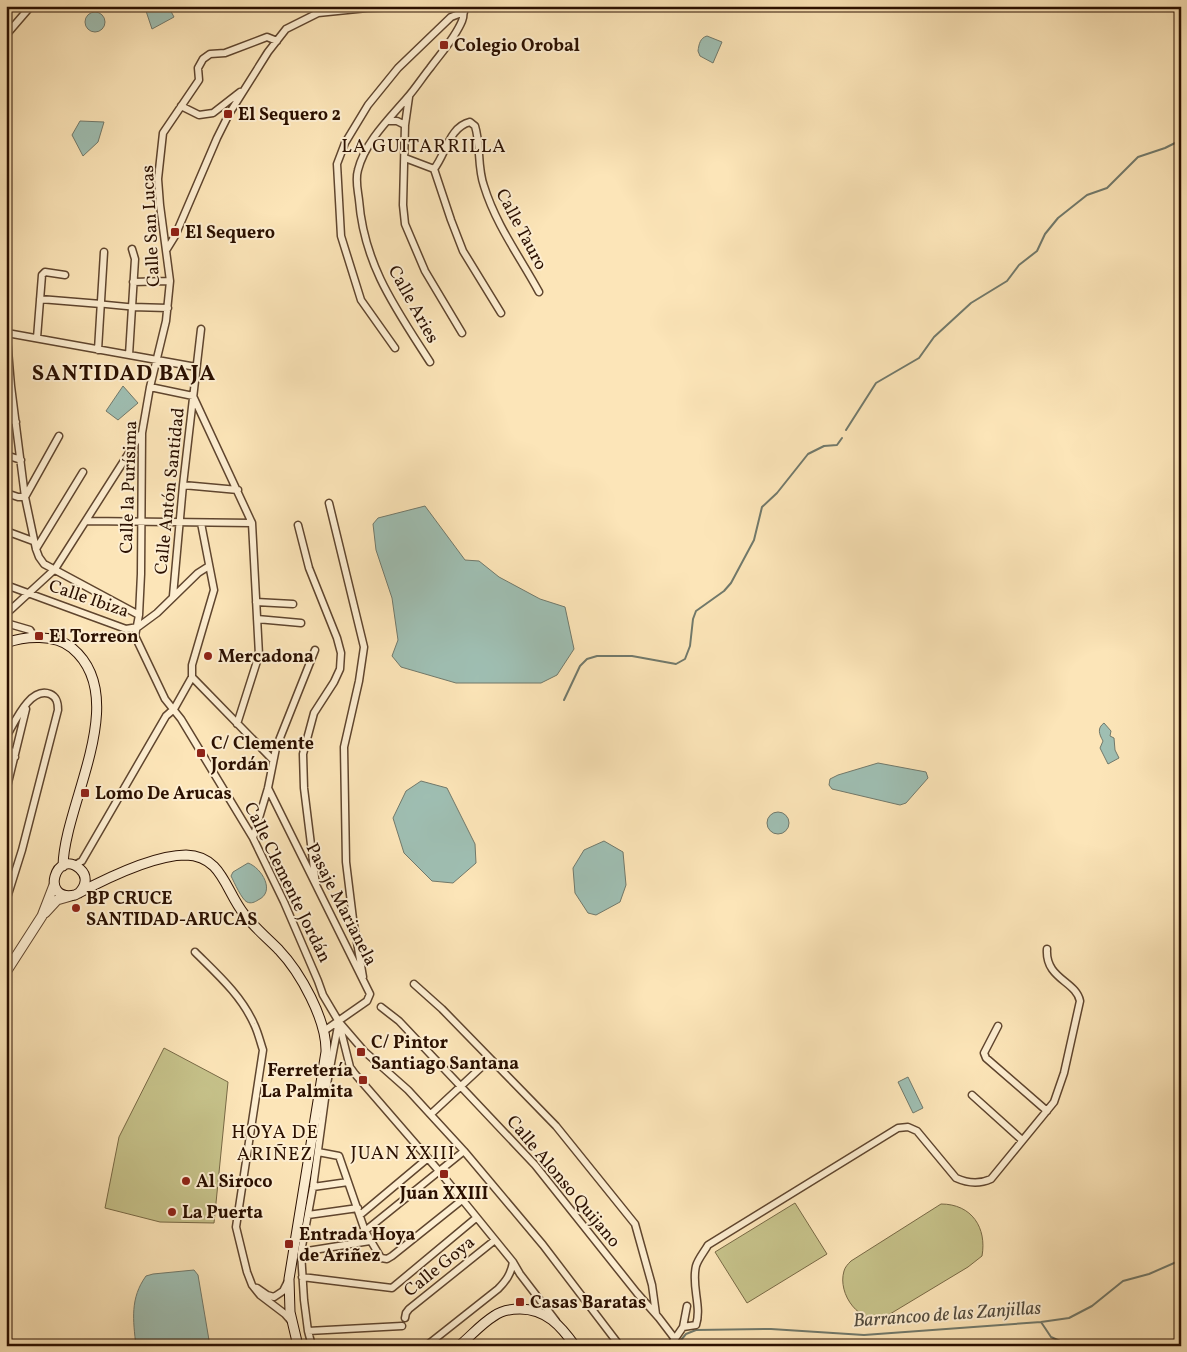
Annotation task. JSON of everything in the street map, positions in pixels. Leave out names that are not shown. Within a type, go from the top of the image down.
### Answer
[{"type":"main road","points":[[6,643],[25,638],[35,638],[62,642],[69,645],[85,661],[91,673],[96,694],[94,728],[88,765],[63,851],[76,867],[85,885],[77,894],[63,895],[54,885]]},
{"type":"main road","points":[[6,972],[42,916],[57,900],[77,894],[123,872],[165,859],[186,855],[207,860],[217,868],[245,915],[280,951],[293,968],[312,1000],[326,1040],[326,1052],[289,1280],[290,1312],[298,1346]]},
{"type":"main road","points":[[42,916],[54,885],[54,876],[59,868],[76,867],[93,880],[106,879]]},
{"type":"main road","points":[[459,1346],[494,1315],[512,1309],[531,1310],[542,1313],[559,1325],[575,1346]]},
{"type":"street","points":[[6,35],[31,6]]},
{"type":"street","points":[[167,249],[175,236],[217,138],[243,90],[286,29],[318,13],[367,8],[433,6]]},
{"type":"street","points":[[454,6],[462,8]]},
{"type":"street","points":[[395,348],[361,300],[341,236],[337,164],[345,143],[368,105],[398,68],[462,8]]},
{"type":"street","name":"Calle Aries","points":[[430,362],[386,293],[363,234],[357,179],[358,170],[367,151],[387,121],[409,97],[463,20],[462,8]]},
{"type":"street","name":"Calle San Lucas","points":[[156,360],[165,328],[170,280],[158,179],[163,133],[199,80],[198,68],[210,54],[225,53],[267,37],[276,41]]},
{"type":"street","points":[[181,106],[199,115],[213,113],[243,90]]},
{"type":"street","points":[[409,97],[403,205],[405,224],[425,271],[462,333]]},
{"type":"street","points":[[387,121],[397,121],[406,125]]},
{"type":"street","name":"Calle Tauro","points":[[434,169],[440,161],[451,137],[464,124],[470,122],[475,126],[478,134],[483,185],[500,226],[539,292]]},
{"type":"street","points":[[405,158],[434,169],[451,220],[464,251],[501,313]]},
{"type":"street","points":[[129,355],[134,259],[132,249]]},
{"type":"street","points":[[98,350],[104,252]]},
{"type":"street","points":[[36,338],[42,275],[45,272],[65,275]]},
{"type":"street","points":[[133,282],[170,280]]},
{"type":"street","points":[[40,299],[132,307],[168,308]]},
{"type":"street","name":"Calle Antón Santidad","points":[[173,596],[183,485],[201,329]]},
{"type":"street","points":[[139,615],[44,564],[36,549],[25,497],[16,422],[9,385],[7,330],[36,338],[196,368]]},
{"type":"street","name":"Calle la Purísima","points":[[138,627],[142,522],[142,433],[156,360]]},
{"type":"street","points":[[150,387],[193,396],[252,523],[259,656],[236,724]]},
{"type":"street","points":[[6,418],[16,422]]},
{"type":"street","points":[[6,614],[30,594],[55,569],[142,433]]},
{"type":"street","points":[[25,497],[59,436]]},
{"type":"street","points":[[6,455],[21,460]]},
{"type":"street","points":[[36,549],[83,472]]},
{"type":"street","points":[[183,485],[238,490]]},
{"type":"street","points":[[6,493],[25,497]]},
{"type":"street","points":[[329,503],[364,646],[359,682],[344,747],[346,862],[353,920],[363,977]]},
{"type":"street","points":[[86,521],[252,523]]},
{"type":"street","points":[[76,867],[166,716],[174,709],[192,677],[192,665],[214,590],[201,523]]},
{"type":"street","points":[[298,525],[309,568],[337,638],[341,653],[340,669],[314,713],[306,737],[303,754],[304,788],[316,885]]},
{"type":"street","points":[[6,531],[33,541]]},
{"type":"street","points":[[174,709],[165,699],[135,636],[138,627],[157,613],[198,573],[209,566]]},
{"type":"street","name":"Calle Ibiza","points":[[6,585],[126,629],[138,627]]},
{"type":"street","points":[[256,602],[293,604]]},
{"type":"street","points":[[257,619],[301,623]]},
{"type":"street","points":[[6,622],[30,630],[35,638]]},
{"type":"street","points":[[253,838],[268,788],[276,748],[315,650]]},
{"type":"street","points":[[192,677],[273,760]]},
{"type":"street","points":[[6,737],[27,702],[36,693],[44,692],[53,695],[58,701],[58,710],[22,850],[6,901]]},
{"type":"street","points":[[6,791],[27,702]]},
{"type":"street","name":"Calle Clemente Jordán","points":[[174,709],[253,838],[284,902],[328,1005],[339,1022],[364,1051],[408,1090],[464,1151],[543,1246],[620,1346]]},
{"type":"street","points":[[6,748],[15,757]]},
{"type":"street","name":"Pasaje Marianela","points":[[268,788],[370,994],[368,1001],[339,1022]]},
{"type":"street","points":[[683,1327],[696,1325],[699,1318],[695,1278],[697,1265],[708,1245],[898,1128],[908,1127],[917,1131],[956,1178],[963,1181],[983,1183],[991,1178],[1054,1102],[1064,1073],[1080,1001],[1079,994],[1067,985],[1050,967],[1047,959],[1048,949]]},
{"type":"street","points":[[195,952],[242,1002],[254,1024],[263,1050],[236,1227],[252,1285],[260,1296],[285,1314],[294,1325]]},
{"type":"street","points":[[414,984],[442,1009],[561,1133],[635,1224],[652,1285],[657,1315]]},
{"type":"street","points":[[312,1000],[323,994]]},
{"type":"street","points":[[317,1012],[328,1005]]},
{"type":"street","name":"Calle Alonso Quijano","points":[[381,1007],[399,1021],[535,1165],[675,1339]]},
{"type":"street","points":[[324,1031],[339,1022]]},
{"type":"street","points":[[312,1346],[308,1331],[301,1252],[313,1187],[327,1084],[339,1022]]},
{"type":"street","points":[[339,1022],[350,1067],[355,1074],[439,1171],[513,1262],[559,1325]]},
{"type":"street","points":[[998,1026],[986,1046],[984,1053],[986,1058],[1047,1111]]},
{"type":"street","points":[[431,1114],[490,1059]]},
{"type":"street","points":[[972,1096],[1022,1140]]},
{"type":"street","points":[[364,1231],[464,1151]]},
{"type":"street","points":[[318,1152],[340,1156],[364,1231],[381,1258],[386,1259],[392,1256],[462,1200]]},
{"type":"street","points":[[308,1215],[359,1212],[428,1158]]},
{"type":"street","points":[[313,1187],[348,1182]]},
{"type":"street","points":[[302,1277],[392,1288],[476,1218]]},
{"type":"street","name":"Calle Goya","points":[[406,1318],[406,1313],[409,1309],[495,1240]]},
{"type":"street","points":[[301,1252],[370,1241]]},
{"type":"street","points":[[426,1346],[498,1289],[512,1270],[513,1262]]},
{"type":"street","points":[[252,1285],[274,1297],[283,1291],[289,1280]]},
{"type":"street","points":[[670,1346],[683,1327],[687,1306]]},
{"type":"street","points":[[308,1331],[402,1326]]},
{"type":"shaded area","points":[[157,6],[168,6],[174,17],[152,29],[146,11]]},
{"type":"shaded area","points":[[95,12],[102,15],[105,22],[102,29],[95,32],[88,29],[85,22],[88,15]]},
{"type":"shaded area","points":[[707,36],[722,42],[713,63],[700,56],[698,51],[701,40]]},
{"type":"shaded area","points":[[80,121],[104,122],[98,142],[83,156],[72,135]]},
{"type":"shaded area","points":[[123,386],[138,403],[118,420],[106,411]]},
{"type":"shaded area","points":[[425,506],[465,560],[479,561],[499,577],[540,599],[565,607],[574,649],[557,675],[541,683],[456,683],[401,667],[392,656],[398,640],[392,598],[376,550],[373,524],[378,518]]},
{"type":"shaded area","points":[[1104,723],[1111,731],[1110,736],[1114,738],[1115,750],[1119,758],[1108,764],[1100,748],[1103,741],[1100,729]]},
{"type":"shaded area","points":[[878,763],[926,772],[928,778],[906,803],[900,805],[832,789],[829,785],[830,779],[838,775]]},
{"type":"shaded area","points":[[421,781],[447,788],[475,844],[476,863],[453,883],[432,881],[404,853],[393,818],[406,791]]},
{"type":"shaded area","points":[[778,812],[788,819],[789,823],[782,833],[778,834],[768,827],[767,823],[774,813]]},
{"type":"shaded area","points":[[604,841],[623,852],[626,885],[620,902],[596,915],[588,913],[575,893],[573,868],[584,850]]},
{"type":"shaded area","points":[[248,863],[262,875],[266,886],[266,892],[263,896],[251,903],[243,898],[231,876],[233,872]]},
{"type":"shaded area","points":[[164,1048],[228,1082],[214,1223],[160,1222],[105,1208],[119,1137]]},
{"type":"shaded area","points":[[908,1077],[923,1108],[913,1113],[898,1082]]},
{"type":"shaded area","points":[[795,1203],[827,1254],[747,1303],[715,1252]]},
{"type":"shaded area","points":[[941,1204],[961,1208],[975,1220],[982,1236],[982,1256],[968,1267],[885,1317],[876,1319],[867,1317],[859,1312],[852,1306],[844,1289],[844,1271],[847,1266],[851,1261]]},
{"type":"shaded area","points":[[194,1270],[198,1275],[210,1346],[136,1346],[135,1301],[146,1276]]},
{"type":"waterway","points":[[846,430],[876,383],[919,358],[934,337],[971,303],[1007,281],[1019,265],[1037,251],[1045,234],[1058,218],[1087,195],[1107,188],[1138,157],[1165,148],[1181,140]]},
{"type":"waterway","points":[[564,700],[580,666],[587,659],[597,656],[632,656],[676,664],[685,659],[690,646],[693,619],[696,611],[724,591],[731,583],[754,540],[762,507],[777,493],[808,454],[824,446],[837,445],[842,438]]},
{"type":"waterway","name":"Barrancoo de las Zanjillas","points":[[676,1346],[686,1334],[696,1330],[771,1329],[864,1335],[1041,1322],[1069,1318],[1092,1306],[1123,1281],[1149,1274],[1181,1260]]},
{"type":"waterway","points":[[1041,1322],[1051,1337],[1071,1346]]},
{"type":"place","name":"Colegio Orobal","points":[[444,45]]},
{"type":"place","name":"El Sequero 2","points":[[228,114]]},
{"type":"place","name":"El Sequero","points":[[175,232]]},
{"type":"place","name":"El Torreon","points":[[39,636]]},
{"type":"place","name":"Mercadona","points":[[208,656]]},
{"type":"place","name":"C/ Clemente Jordán","points":[[201,753]]},
{"type":"place","name":"Lomo De Arucas","points":[[85,793]]},
{"type":"place","name":"BP CRUCE SANTIDAD-ARUCAS","points":[[76,908]]},
{"type":"place","name":"C/ Pintor Santiago Santana","points":[[361,1052]]},
{"type":"place","name":"Ferretería La Palmita","points":[[363,1080]]},
{"type":"place","name":"Juan XXIII","points":[[444,1174]]},
{"type":"place","name":"Al Siroco","points":[[186,1181]]},
{"type":"place","name":"La Puerta","points":[[172,1212]]},
{"type":"place","name":"Entrada Hoya de Ariñez","points":[[289,1244]]},
{"type":"place","name":"Casas Baratas","points":[[520,1302]]},
{"type":"district","name":"LA GUITARRILLA","points":[[424,145]]},
{"type":"district","name":"SANTIDAD BAJA","points":[[124,372]]},
{"type":"district","name":"HOYA DE ARIÑEZ","points":[[275,1142]]},
{"type":"district","name":"JUAN XXIII","points":[[403,1152]]}]
